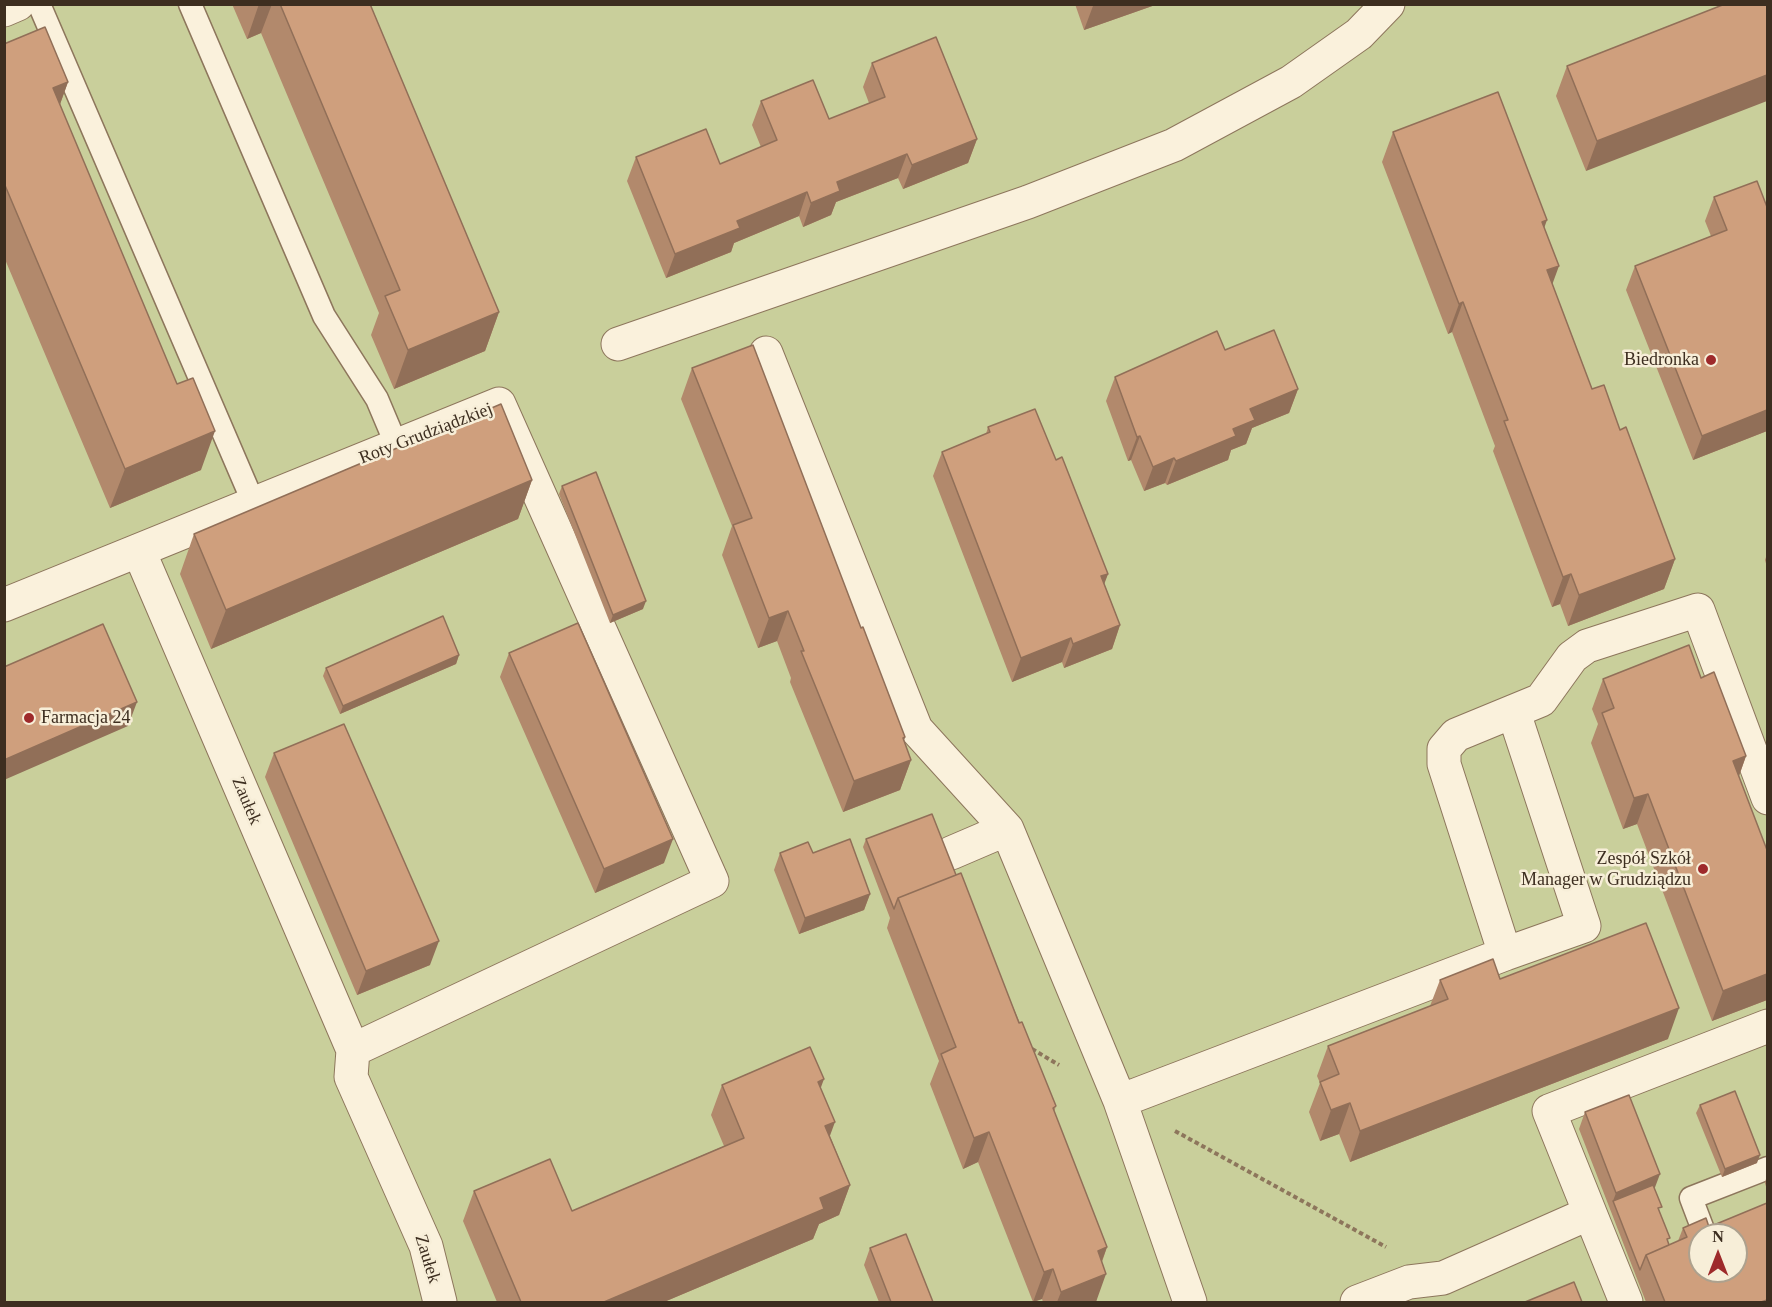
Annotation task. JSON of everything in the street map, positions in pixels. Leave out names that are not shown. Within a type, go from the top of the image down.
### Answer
[{"type":"street","points":[[4,10],[18,4]]},
{"type":"street","points":[[618,344],[990,216],[1174,145],[1291,82],[1359,34],[1388,4]]},
{"type":"street","points":[[766,353],[916,729],[1007,829],[1120,1101],[1190,1302]]},
{"type":"street","name":"Roty Grudziądzkiej","points":[[4,605],[499,404],[712,881],[353,1050]]},
{"type":"street","name":"Zaułek","points":[[139,551],[353,1050],[351,1077],[426,1246],[440,1302]]},
{"type":"street","points":[[1505,954],[1444,764],[1444,749],[1456,735],[1541,700],[1572,657],[1587,646],[1698,610],[1767,798]]},
{"type":"street","points":[[1120,1101],[1584,926],[1514,713]]},
{"type":"street","points":[[951,853],[1007,829]]},
{"type":"street","points":[[1626,1302],[1549,1111],[1767,1026]]},
{"type":"street","points":[[1357,1302],[1414,1292],[1590,1213]]},
{"type":"lane","points":[[39,4],[254,504]]},
{"type":"lane","points":[[190,4],[324,316],[376,399],[396,444]]},
{"type":"lane","points":[[1700,1223],[1691,1198],[1767,1168]]},
{"type":"green space","points":[[5,5],[1767,5],[1767,1281],[1723,1302],[5,1302]]},
{"type":"building","points":[[280,4],[370,4],[499,312],[408,350],[385,296],[400,290]]},
{"type":"building","points":[[1725,4],[1767,4],[1767,75],[1597,141],[1567,66]]},
{"type":"building","points":[[45,27],[68,82],[53,88],[177,384],[193,378],[215,431],[125,469],[4,183],[4,44]]},
{"type":"building","points":[[936,37],[977,139],[912,165],[907,154],[837,182],[840,191],[811,203],[807,192],[737,221],[740,228],[675,254],[636,157],[706,129],[720,164],[777,140],[761,101],[813,80],[829,119],[885,97],[872,63]]},
{"type":"building","points":[[1498,92],[1547,220],[1542,222],[1559,266],[1547,270],[1592,389],[1604,385],[1620,430],[1626,427],[1675,559],[1579,595],[1571,574],[1563,577],[1504,421],[1508,420],[1463,302],[1459,304],[1393,132]]},
{"type":"building","name":"Biedronka","points":[[1757,181],[1767,207],[1767,410],[1702,436],[1635,266],[1727,230],[1714,197]]},
{"type":"building","points":[[1274,330],[1298,389],[1250,409],[1255,420],[1233,429],[1236,436],[1176,461],[1174,458],[1153,467],[1140,436],[1137,437],[1115,377],[1217,331],[1225,350]]},
{"type":"building","points":[[753,345],[905,737],[903,738],[911,760],[854,781],[801,651],[804,651],[788,611],[769,618],[733,525],[752,518],[692,368]]},
{"type":"building","points":[[501,404],[532,480],[226,610],[194,534]]},
{"type":"building","points":[[1035,409],[1056,460],[1062,457],[1108,574],[1101,576],[1120,625],[1073,644],[1071,638],[1021,658],[942,452],[990,432],[988,427]]},
{"type":"building","points":[[596,472],[646,601],[613,615],[562,486]]},
{"type":"building","points":[[443,616],[459,655],[343,706],[326,668]]},
{"type":"building","points":[[578,623],[673,839],[604,869],[509,653]]},
{"type":"building","points":[[103,624],[137,702],[4,760],[4,667]]},
{"type":"building","name":"Zespół Szkół Manager w Grudziądzu","points":[[1689,645],[1701,678],[1714,672],[1746,756],[1733,761],[1767,850],[1767,974],[1723,991],[1648,794],[1634,798],[1602,713],[1614,708],[1603,679]]},
{"type":"building","points":[[344,724],[439,941],[366,971],[274,753]]},
{"type":"building","points":[[932,814],[956,875],[898,898],[894,909],[866,839]]},
{"type":"building","points":[[850,839],[870,894],[805,918],[780,853],[808,842],[813,853]]},
{"type":"building","points":[[961,873],[1019,1023],[1022,1022],[1056,1106],[1053,1108],[1107,1247],[1098,1251],[1106,1274],[1061,1292],[1053,1269],[1044,1272],[989,1132],[974,1138],[941,1054],[956,1047],[898,898]]},
{"type":"building","points":[[1646,923],[1679,1008],[1360,1131],[1350,1103],[1331,1110],[1320,1082],[1339,1074],[1328,1046],[1448,999],[1440,980],[1493,959],[1500,979]]},
{"type":"building","points":[[810,1047],[824,1079],[818,1082],[835,1122],[825,1126],[850,1185],[820,1198],[824,1209],[604,1302],[521,1302],[474,1191],[550,1159],[572,1211],[744,1138],[722,1085]]},
{"type":"building","points":[[1735,1091],[1760,1155],[1725,1169],[1700,1105]]},
{"type":"building","points":[[1629,1095],[1660,1174],[1616,1193],[1585,1112]]},
{"type":"building","points":[[1653,1185],[1662,1207],[1658,1208],[1670,1238],[1667,1239],[1669,1245],[1646,1255],[1640,1270],[1613,1201]]},
{"type":"building","points":[[1767,1203],[1767,1300],[1761,1302],[1665,1302],[1646,1255],[1687,1237],[1683,1228],[1688,1226],[1688,1283],[1748,1283],[1748,1223],[1719,1223]]},
{"type":"building","points":[[1706,1218],[1708,1223],[1694,1223]]},
{"type":"building","points":[[906,1234],[933,1302],[891,1302],[870,1248]]},
{"type":"building","points":[[1574,1282],[1582,1302],[1525,1302]]},
{"type":"place","name":"Biedronka","points":[[1711,360]]},
{"type":"place","name":"Farmacja 24","points":[[29,718]]},
{"type":"place","name":"Zespół Szkół Manager w Grudziądzu","points":[[1703,869]]}]
